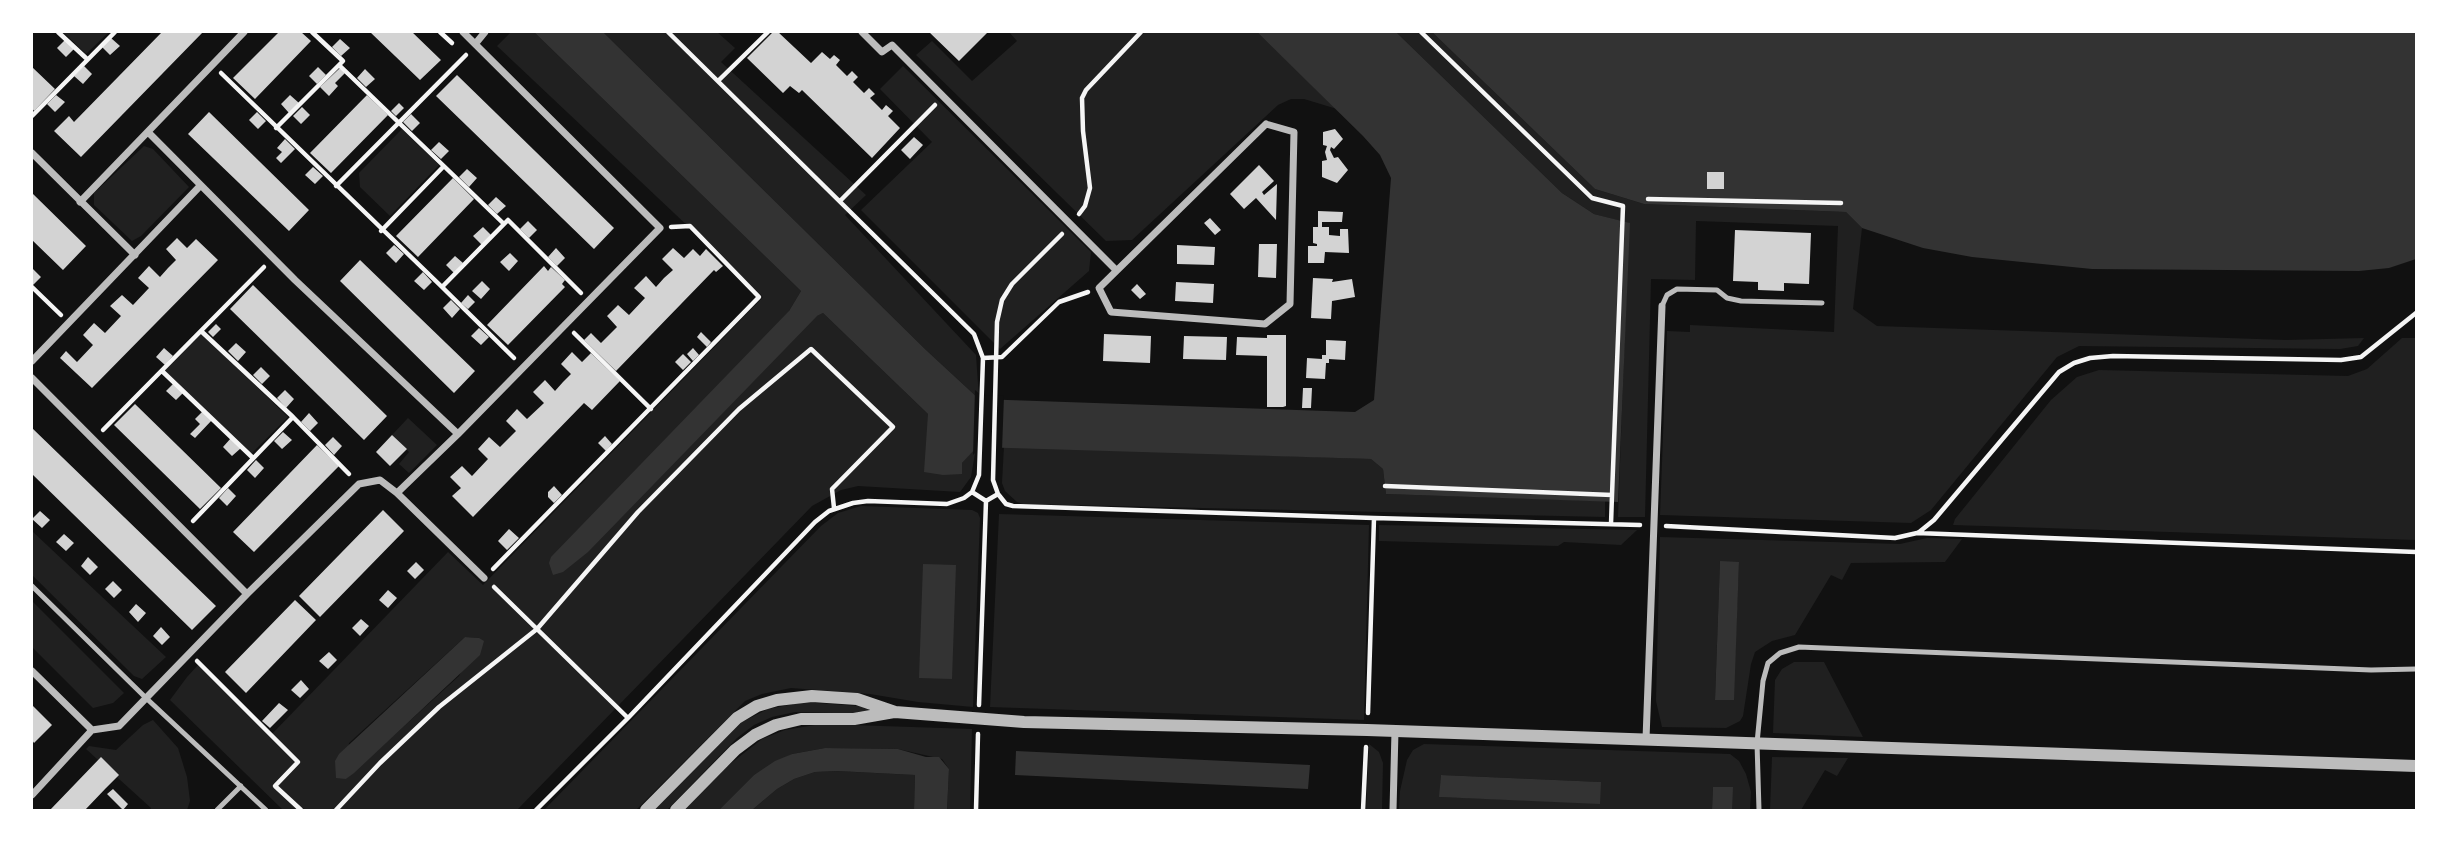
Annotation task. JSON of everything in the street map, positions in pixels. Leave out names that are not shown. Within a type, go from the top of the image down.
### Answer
[{"type":"street","points":[[80,202],[244,32]]},
{"type":"street","points":[[397,493],[660,228],[463,32]]},
{"type":"street","points":[[476,43],[485,32]]},
{"type":"street","points":[[862,32],[882,52],[892,45],[1116,270]]},
{"type":"street","points":[[1266,124],[1294,132],[1290,304],[1265,324],[1111,312],[1098,288],[1116,270],[1266,124]]},
{"type":"street","points":[[148,132],[273,258],[458,434]]},
{"type":"street","points":[[32,153],[135,255]]},
{"type":"street","points":[[32,361],[200,186]]},
{"type":"street","points":[[1646,739],[1662,306]]},
{"type":"street","points":[[32,378],[247,594]]},
{"type":"street","points":[[32,795],[92,730],[119,726],[359,484],[380,480],[397,493],[484,578]]},
{"type":"street","points":[[32,671],[92,730]]},
{"type":"street","points":[[646,810],[737,718],[757,706],[777,700],[813,696],[857,699],[895,712],[1024,722],[1367,730],[2417,766]]},
{"type":"street","points":[[676,810],[735,750],[755,735],[776,725],[801,719],[854,719],[895,712]]},
{"type":"street","points":[[1393,810],[1395,731]]},
{"type":"lane","points":[[1662,306],[1667,295],[1677,289],[1717,290],[1727,298],[1741,300],[1822,303]]},
{"type":"lane","points":[[32,586],[266,810]]},
{"type":"lane","points":[[1759,810],[1757,743],[1763,681],[1768,663],[1780,653],[1799,647],[2371,670],[2417,669]]},
{"type":"lane","points":[[218,810],[241,786]]},
{"type":"path","points":[[58,32],[88,59]]},
{"type":"path","points":[[32,116],[115,32]]},
{"type":"path","points":[[276,128],[343,61],[312,32]]},
{"type":"path","points":[[536,810],[815,522],[834,508],[868,501],[947,504],[972,492],[979,475],[983,358],[974,334],[719,79],[668,32]]},
{"type":"path","points":[[719,79],[768,32]]},
{"type":"path","points":[[1420,32],[1592,198],[1623,206],[1611,524]]},
{"type":"path","points":[[336,186],[476,43]]},
{"type":"path","points":[[212,65],[524,368]]},
{"type":"path","points":[[339,65],[504,223]]},
{"type":"path","points":[[840,201],[943,96]]},
{"type":"path","points":[[381,231],[443,167]]},
{"type":"path","points":[[1648,199],[1841,203]]},
{"type":"path","points":[[442,287],[508,220],[589,301]]},
{"type":"path","points":[[628,718],[484,578],[760,298],[690,226],[660,228]]},
{"type":"path","points":[[93,441],[273,258]]},
{"type":"path","points":[[32,287],[68,322]]},
{"type":"path","points":[[983,358],[1002,357],[1059,302],[1098,288]]},
{"type":"path","points":[[1917,533],[1934,520],[2059,372],[2074,363],[2113,356],[2341,360],[2361,357],[2417,313]]},
{"type":"path","points":[[566,325],[652,410]]},
{"type":"path","points":[[201,331],[293,417],[359,484]]},
{"type":"path","points":[[336,810],[380,763],[439,707],[537,629],[638,512],[740,409],[811,349],[893,427],[832,489],[834,508]]},
{"type":"path","points":[[162,371],[253,458]]},
{"type":"path","points":[[996,384],[993,480],[998,494],[1006,504],[1013,506],[1654,525],[1895,538],[1917,533],[2417,552]]},
{"type":"path","points":[[183,532],[293,417]]},
{"type":"path","points":[[1385,486],[1612,495]]},
{"type":"path","points":[[972,492],[986,501]]},
{"type":"path","points":[[986,501],[998,494]]},
{"type":"path","points":[[976,810],[986,501]]},
{"type":"path","points":[[1363,810],[1374,518]]},
{"type":"path","points":[[190,653],[298,762],[275,786],[301,810]]},
{"type":"shaded area","points":[[63,32],[109,32],[86,54]]},
{"type":"shaded area","points":[[511,32],[534,32],[801,291],[789,311],[817,316],[823,313],[928,414],[962,463],[976,447],[971,477],[960,492],[858,486],[841,490],[812,506],[517,810],[283,810],[170,700],[198,665],[270,736],[448,552],[483,585],[763,297],[497,46]],"holes":[[[465,637],[479,638],[459,676],[346,779],[349,743]]]},
{"type":"shaded area","points":[[534,32],[603,32],[979,399],[1355,412],[1374,400],[1391,178],[1380,155],[1363,136],[1257,32],[1396,32],[1562,193],[1594,214],[1630,223],[1618,502],[1386,494],[1383,469],[1371,459],[977,447],[962,463],[962,474],[924,472],[928,414],[823,313],[817,316],[588,552],[563,572],[553,575],[549,563],[551,557],[789,311],[801,291]]},
{"type":"shaded area","points":[[603,32],[717,32],[735,48],[721,62],[866,195],[845,215],[976,355],[979,399],[926,350]]},
{"type":"shaded area","points":[[1009,32],[1257,32],[1337,109],[1304,99],[1291,99],[1278,105],[1132,240],[1106,241],[916,55],[932,41],[972,81],[1017,41]]},
{"type":"shaded area","points":[[1396,32],[1432,32],[1595,189],[1644,204],[1846,212],[1862,228],[1853,309],[1877,326],[2286,340],[2364,338],[2358,346],[2340,349],[2079,346],[2057,357],[1931,510],[1911,523],[1660,515],[1667,331],[1690,332],[1690,325],[1834,332],[1838,226],[1696,221],[1695,280],[1651,279],[1645,517],[1618,517],[1629,223],[1594,214],[1562,193]]},
{"type":"shaded area","points":[[1432,32],[2416,32],[2416,259],[2389,268],[2359,271],[2092,269],[1972,257],[1923,248],[1862,228],[1846,212],[1644,204],[1595,189]]},
{"type":"shaded area","points":[[903,66],[1091,252],[1089,271],[1000,349],[861,210],[932,142],[880,89]]},
{"type":"shaded area","points":[[402,129],[439,165],[390,216],[360,187],[359,173]]},
{"type":"shaded area","points":[[144,146],[153,149],[189,187],[141,236],[132,241],[94,205],[94,193]]},
{"type":"shaded area","points":[[199,331],[288,417],[251,454],[163,369]]},
{"type":"shaded area","points":[[2402,338],[2416,338],[2416,540],[1953,525],[1955,519],[2051,400],[2077,377],[2099,370],[2348,376],[2367,369]]},
{"type":"shaded area","points":[[408,418],[437,445],[409,473],[399,464],[409,452],[392,435]]},
{"type":"shaded area","points":[[1004,446],[1371,459],[1383,469],[1386,494],[1605,501],[1605,517],[1023,504],[1005,491],[1002,483]]},
{"type":"shaded area","points":[[861,506],[972,510],[978,513],[980,518],[973,707],[870,694],[791,688],[762,694],[745,701],[636,810],[544,810],[821,526],[838,513]]},
{"type":"shaded area","points":[[999,514],[1369,525],[1364,720],[990,707]]},
{"type":"shaded area","points":[[1379,525],[1637,530],[1621,545],[1564,542],[1558,546],[1379,541]]},
{"type":"shaded area","points":[[32,531],[166,657],[142,679],[134,676],[32,575]]},
{"type":"shaded area","points":[[1660,537],[1900,544],[1927,538],[1962,539],[1945,562],[1851,563],[1842,580],[1831,575],[1795,635],[1772,641],[1755,652],[1740,721],[1726,728],[1662,727],[1656,701]],"holes":[[[1720,562],[1739,562],[1733,700],[1715,699]]]},
{"type":"shaded area","points":[[1720,561],[1739,562],[1734,700],[1715,700]]},
{"type":"shaded area","points":[[923,564],[956,565],[952,679],[919,678]]},
{"type":"shaded area","points":[[32,601],[124,693],[113,703],[93,708],[32,647]]},
{"type":"shaded area","points":[[465,637],[484,641],[480,655],[354,773],[346,779],[336,778],[335,761],[339,754]]},
{"type":"shaded area","points":[[1794,662],[1824,662],[1863,737],[1773,733],[1775,680],[1782,669]]},
{"type":"shaded area","points":[[804,702],[873,707],[871,714],[795,712],[772,717],[754,725],[737,738],[667,810],[653,810],[742,722],[768,709]]},
{"type":"shaded area","points":[[153,720],[178,748],[187,777],[190,801],[187,810],[150,810],[151,808],[86,749],[89,746],[116,750],[143,725]]},
{"type":"shaded area","points":[[821,724],[972,729],[970,810],[947,810],[949,769],[942,759],[898,749],[825,748],[792,754],[754,775],[719,810],[683,810],[725,768],[762,739],[785,730]]},
{"type":"shaded area","points":[[1369,744],[1379,752],[1383,763],[1382,810],[1366,810]]},
{"type":"shaded area","points":[[1424,744],[1730,754],[1739,761],[1746,774],[1751,792],[1750,810],[1732,810],[1732,787],[1713,787],[1712,810],[1399,810],[1407,760],[1413,750]],"holes":[[[1441,775],[1600,782],[1600,803],[1440,797]]]},
{"type":"shaded area","points":[[825,748],[898,749],[926,757],[939,757],[949,769],[947,810],[914,810],[915,775],[837,771],[815,772],[794,779],[752,810],[719,810],[754,775],[775,761],[792,754]]},
{"type":"shaded area","points":[[1016,751],[1310,765],[1308,789],[1015,775]]},
{"type":"shaded area","points":[[1772,757],[1848,758],[1837,776],[1825,770],[1801,810],[1770,810]]},
{"type":"shaded area","points":[[815,772],[915,775],[914,810],[752,810],[794,779]]},
{"type":"shaded area","points":[[1441,775],[1601,782],[1600,804],[1439,797]]},
{"type":"shaded area","points":[[1713,787],[1733,787],[1732,810],[1712,810]]},
{"type":"pier","points":[[975,390],[981,395],[1004,396],[1002,450],[978,450],[973,455]]},
{"type":"building","points":[[162,32],[203,32],[81,157],[54,131],[69,116],[74,122]]},
{"type":"building","points":[[279,32],[301,32],[311,41],[255,99],[233,78]]},
{"type":"building","points":[[370,32],[412,32],[441,60],[420,80]]},
{"type":"building","points":[[773,32],[778,32],[811,63],[822,52],[830,59],[834,55],[840,60],[836,65],[847,76],[852,71],[858,77],[853,82],[864,93],[869,88],[875,94],[870,98],[882,110],[886,105],[893,111],[888,116],[900,128],[872,158],[802,90],[799,93],[790,86],[783,93],[747,58]]},
{"type":"building","points":[[929,32],[988,32],[959,61]]},
{"type":"building","points":[[111,38],[120,46],[110,55],[102,47]]},
{"type":"building","points":[[340,39],[350,48],[341,56],[332,47]]},
{"type":"building","points":[[65,40],[74,49],[66,57],[57,48]]},
{"type":"building","points":[[84,66],[92,74],[83,84],[74,76]]},
{"type":"building","points":[[32,67],[55,89],[34,111],[32,108]]},
{"type":"building","points":[[318,67],[326,75],[317,84],[309,76]]},
{"type":"building","points":[[340,68],[345,73],[335,83],[338,86],[329,96],[320,87]]},
{"type":"building","points":[[365,69],[375,79],[366,87],[357,78]]},
{"type":"building","points":[[457,75],[614,228],[594,249],[436,96]]},
{"type":"building","points":[[56,95],[65,102],[55,112],[47,104]]},
{"type":"building","points":[[290,95],[299,103],[289,113],[281,104]]},
{"type":"building","points":[[367,95],[388,115],[331,173],[310,153]]},
{"type":"building","points":[[399,103],[404,108],[396,116],[391,111]]},
{"type":"building","points":[[302,107],[310,115],[301,124],[293,116]]},
{"type":"building","points":[[209,112],[309,210],[289,231],[188,134]]},
{"type":"building","points":[[257,112],[266,121],[258,129],[249,120]]},
{"type":"building","points":[[411,114],[420,123],[412,131],[403,122]]},
{"type":"building","points":[[1335,129],[1343,139],[1330,150],[1334,158],[1338,157],[1348,170],[1337,183],[1322,177],[1322,161],[1327,160],[1323,132]]},
{"type":"building","points":[[914,137],[923,145],[910,159],[901,150]]},
{"type":"building","points":[[285,139],[295,149],[281,163],[276,158],[282,152],[277,148]]},
{"type":"building","points":[[439,142],[449,151],[441,159],[431,150]]},
{"type":"building","points":[[1259,165],[1274,181],[1262,192],[1264,195],[1277,184],[1276,220],[1256,198],[1244,209],[1230,194]]},
{"type":"building","points":[[313,167],[323,176],[315,184],[305,175]]},
{"type":"building","points":[[467,169],[477,178],[469,187],[459,177]]},
{"type":"building","points":[[1707,172],[1724,172],[1724,189],[1707,189]]},
{"type":"building","points":[[453,178],[474,199],[418,257],[396,236]]},
{"type":"building","points":[[32,193],[86,246],[63,270],[32,240]]},
{"type":"building","points":[[496,197],[506,206],[497,214],[488,205]]},
{"type":"building","points":[[1318,211],[1343,212],[1342,222],[1322,222],[1322,227],[1329,227],[1329,235],[1340,236],[1340,229],[1348,229],[1349,253],[1325,252],[1324,263],[1308,263],[1308,246],[1317,246],[1313,243],[1313,227],[1318,227]]},
{"type":"building","points":[[1210,218],[1221,230],[1215,235],[1204,223]]},
{"type":"building","points":[[528,221],[537,230],[529,238],[520,229]]},
{"type":"building","points":[[483,227],[491,235],[482,245],[473,236]]},
{"type":"building","points":[[1735,230],[1811,233],[1809,284],[1784,283],[1784,291],[1758,290],[1758,282],[1733,281]]},
{"type":"building","points":[[177,238],[187,248],[196,239],[218,260],[92,388],[60,358],[66,351],[77,362],[93,345],[83,335],[94,323],[105,333],[121,316],[110,306],[122,295],[133,305],[149,288],[138,278],[149,266],[160,277],[176,260],[166,249]]},
{"type":"building","points":[[1259,244],[1277,244],[1276,278],[1258,277]]},
{"type":"building","points":[[394,245],[404,254],[396,263],[386,253]]},
{"type":"building","points":[[1177,245],[1215,247],[1214,265],[1177,264]]},
{"type":"building","points":[[556,248],[565,258],[557,266],[548,257]]},
{"type":"building","points":[[673,248],[684,258],[693,249],[700,256],[706,249],[723,266],[716,272],[714,270],[616,371],[584,340],[591,333],[601,343],[617,327],[607,316],[618,305],[629,315],[645,298],[634,288],[646,276],[656,287],[673,270],[662,259]]},
{"type":"building","points":[[510,253],[518,261],[509,271],[500,262]]},
{"type":"building","points":[[455,256],[463,263],[454,273],[446,265]]},
{"type":"building","points":[[360,260],[475,371],[454,393],[340,281]]},
{"type":"building","points":[[544,266],[548,271],[551,267],[565,280],[562,284],[565,287],[508,345],[487,325]]},
{"type":"building","points":[[32,268],[41,277],[32,286]]},
{"type":"building","points":[[423,272],[432,282],[424,290],[414,281]]},
{"type":"building","points":[[1313,278],[1333,279],[1332,282],[1352,279],[1355,297],[1332,301],[1331,319],[1311,318]]},
{"type":"building","points":[[482,281],[490,289],[481,299],[472,291]]},
{"type":"building","points":[[1176,282],[1214,284],[1213,303],[1175,301]]},
{"type":"building","points":[[1137,284],[1146,294],[1140,299],[1131,290]]},
{"type":"building","points":[[253,285],[387,416],[364,440],[230,309]]},
{"type":"building","points":[[468,295],[475,302],[468,309],[461,303]]},
{"type":"building","points":[[451,300],[460,309],[452,318],[443,308]]},
{"type":"building","points":[[216,324],[221,329],[213,337],[208,332]]},
{"type":"building","points":[[479,328],[489,337],[481,345],[471,336]]},
{"type":"building","points":[[701,332],[711,342],[707,347],[697,337]]},
{"type":"building","points":[[1104,334],[1151,336],[1150,363],[1103,361]]},
{"type":"building","points":[[1267,335],[1286,335],[1286,406],[1283,407],[1267,407],[1267,356],[1236,355],[1237,337],[1267,338]]},
{"type":"building","points":[[1184,336],[1227,337],[1226,360],[1183,359]]},
{"type":"building","points":[[1326,340],[1346,341],[1345,360],[1329,359],[1329,363],[1326,363],[1325,379],[1306,378],[1307,358],[1322,359],[1322,355],[1326,355]]},
{"type":"building","points":[[236,343],[246,352],[238,361],[228,351]]},
{"type":"building","points":[[164,348],[173,356],[165,365],[156,357]]},
{"type":"building","points":[[693,348],[699,355],[693,361],[687,354]]},
{"type":"building","points":[[572,352],[582,362],[591,353],[620,381],[592,410],[584,403],[473,517],[452,496],[461,488],[450,477],[462,466],[472,476],[488,459],[478,449],[489,437],[500,447],[516,431],[506,421],[517,409],[527,419],[544,403],[533,392],[545,380],[555,391],[571,374],[561,364]]},
{"type":"building","points":[[683,354],[691,362],[683,370],[675,362]]},
{"type":"building","points":[[261,367],[270,376],[262,384],[253,375]]},
{"type":"building","points":[[174,383],[184,392],[176,400],[166,391]]},
{"type":"building","points":[[1303,388],[1312,388],[1311,408],[1302,408]]},
{"type":"building","points":[[285,390],[294,399],[286,408],[277,398]]},
{"type":"building","points":[[135,404],[221,488],[200,509],[114,425]]},
{"type":"building","points":[[203,411],[212,420],[195,438],[190,434],[200,424],[195,419]]},
{"type":"building","points":[[309,413],[318,423],[310,431],[301,422]]},
{"type":"building","points":[[32,428],[216,606],[192,630],[32,474]]},
{"type":"building","points":[[283,432],[292,440],[282,449],[274,441]]},
{"type":"building","points":[[392,435],[407,449],[390,466],[376,452]]},
{"type":"building","points":[[605,436],[612,444],[606,451],[598,443]]},
{"type":"building","points":[[333,437],[342,446],[334,455],[325,445]]},
{"type":"building","points":[[231,438],[241,448],[232,456],[223,447]]},
{"type":"building","points":[[317,445],[339,466],[254,552],[233,532]]},
{"type":"building","points":[[256,460],[264,468],[255,478],[247,470]]},
{"type":"building","points":[[554,486],[562,495],[554,503],[548,497],[548,492]]},
{"type":"building","points":[[228,488],[236,496],[227,506],[219,498]]},
{"type":"building","points":[[383,510],[404,531],[320,617],[299,596]]},
{"type":"building","points":[[40,511],[50,520],[42,528],[32,519]]},
{"type":"building","points":[[509,529],[519,538],[507,550],[498,541]]},
{"type":"building","points":[[64,534],[74,543],[66,551],[56,542]]},
{"type":"building","points":[[88,557],[98,567],[90,575],[81,566]]},
{"type":"building","points":[[416,562],[424,570],[415,579],[407,571]]},
{"type":"building","points":[[113,581],[122,590],[114,598],[105,589]]},
{"type":"building","points":[[388,590],[397,598],[388,608],[379,600]]},
{"type":"building","points":[[295,600],[316,620],[246,693],[225,672]]},
{"type":"building","points":[[136,604],[146,613],[138,622],[129,612]]},
{"type":"building","points":[[361,619],[369,626],[360,636],[352,628]]},
{"type":"building","points":[[161,627],[170,637],[162,645],[153,636]]},
{"type":"building","points":[[329,652],[337,660],[328,669],[319,661]]},
{"type":"building","points":[[301,680],[309,689],[300,698],[291,690]]},
{"type":"building","points":[[279,703],[288,710],[270,728],[262,721]]},
{"type":"building","points":[[32,705],[52,725],[34,743],[32,740]]},
{"type":"building","points":[[101,757],[119,775],[85,810],[50,810]]},
{"type":"building","points":[[113,789],[128,804],[123,810],[107,794]]}]
